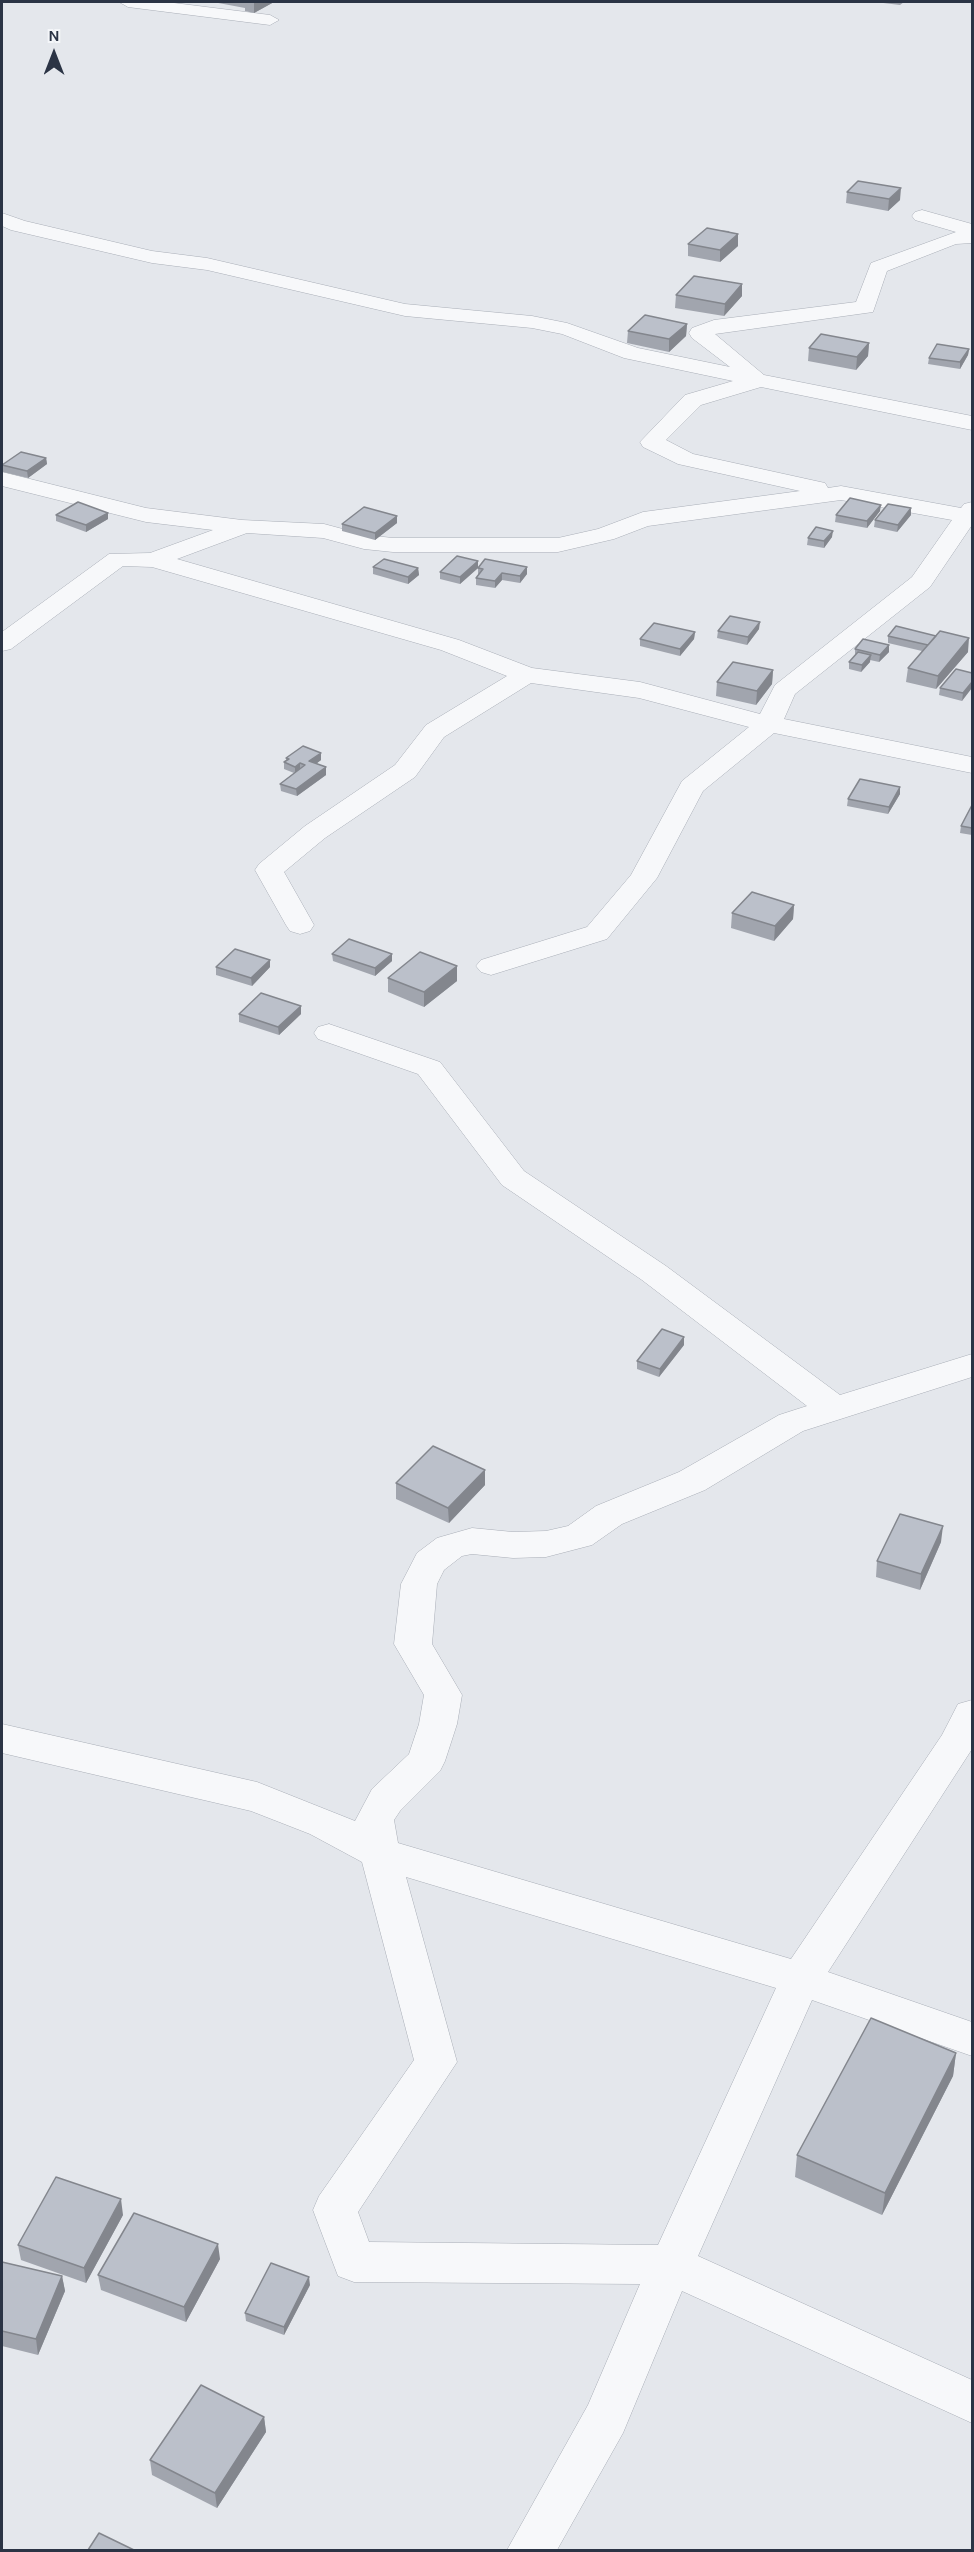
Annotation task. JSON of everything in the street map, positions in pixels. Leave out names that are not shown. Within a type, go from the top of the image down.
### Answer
[{"type":"street","points":[[128,2],[270,20]]},
{"type":"street","points":[[922,216],[972,230]]},
{"type":"street","points":[[2,219],[18,226],[152,257],[207,264],[405,310],[532,321],[567,329],[632,353],[972,423]]},
{"type":"street","points":[[759,380],[700,333],[714,326],[865,307],[878,267],[953,238],[972,237]]},
{"type":"street","points":[[491,966],[597,933],[643,878],[692,787],[770,724],[784,690],[921,582],[970,513],[841,493],[686,459],[651,441],[693,400],[759,380]]},
{"type":"street","points":[[2,479],[146,515],[244,526],[324,531],[364,542],[393,545],[558,545],[606,534],[643,519],[841,493]]},
{"type":"street","points":[[153,560],[179,548],[244,526]]},
{"type":"street","points":[[2,644],[118,560],[153,560],[450,645],[526,675],[640,690],[770,724],[972,765]]},
{"type":"street","points":[[300,925],[269,870],[315,832],[405,771],[435,731],[526,675]]},
{"type":"street","points":[[329,1033],[429,1068],[513,1178],[654,1274],[835,1409]]},
{"type":"street","points":[[972,1365],[791,1423],[692,1481],[609,1515],[579,1536],[546,1544],[513,1545],[472,1541],[450,1547],[430,1562],[419,1584],[413,1644],[443,1695],[438,1724],[426,1761],[386,1800],[374,1818],[380,1854],[436,2062],[335,2210],[354,2262],[671,2265],[972,2402]]},
{"type":"street","points":[[531,2550],[606,2418],[671,2265],[801,1979],[967,1735]]},
{"type":"street","points":[[2,1739],[257,1797],[324,1823],[380,1854],[801,1979],[972,2039]]},
{"type":"building","points":[[858,181],[901,188],[889,199],[847,192]]},
{"type":"building","points":[[707,228],[738,234],[720,250],[688,244]]},
{"type":"building","points":[[694,276],[742,284],[725,304],[676,295]]},
{"type":"building","points":[[645,315],[687,324],[669,339],[628,331]]},
{"type":"building","points":[[821,334],[869,343],[857,357],[809,348]]},
{"type":"building","points":[[937,344],[969,349],[960,362],[929,358]]},
{"type":"building","points":[[21,452],[46,458],[27,471],[2,465]]},
{"type":"building","points":[[850,498],[881,505],[867,521],[836,515]]},
{"type":"building","points":[[78,502],[108,513],[86,525],[56,515]]},
{"type":"building","points":[[888,504],[911,508],[898,525],[875,520]]},
{"type":"building","points":[[364,507],[397,516],[375,533],[342,524]]},
{"type":"building","points":[[816,527],[833,531],[824,541],[808,538]]},
{"type":"building","points":[[457,556],[478,561],[460,577],[440,572]]},
{"type":"building","points":[[384,559],[418,568],[408,577],[373,567]]},
{"type":"building","points":[[485,559],[527,567],[520,576],[502,573],[495,581],[476,578],[483,569],[478,568]]},
{"type":"building","points":[[730,616],[760,622],[748,637],[718,631]]},
{"type":"building","points":[[654,623],[695,632],[680,649],[640,639]]},
{"type":"building","points":[[896,626],[936,636],[928,645],[888,636]]},
{"type":"building","points":[[940,631],[969,638],[938,676],[908,668]]},
{"type":"building","points":[[863,639],[889,645],[880,655],[855,649]]},
{"type":"building","points":[[858,652],[871,655],[862,665],[849,662]]},
{"type":"building","points":[[733,662],[773,670],[757,691],[717,682]]},
{"type":"building","points":[[956,669],[972,673],[972,682],[963,693],[940,688]]},
{"type":"building","points":[[303,746],[321,753],[309,761],[326,767],[296,789],[280,784],[305,765],[300,763],[295,767],[284,762]]},
{"type":"building","points":[[860,779],[900,787],[889,807],[848,799]]},
{"type":"building","points":[[972,805],[972,828],[961,826]]},
{"type":"building","points":[[752,892],[794,905],[775,926],[732,913]]},
{"type":"building","points":[[349,939],[392,954],[375,968],[332,954]]},
{"type":"building","points":[[235,949],[270,960],[251,978],[216,967]]},
{"type":"building","points":[[420,952],[457,966],[424,992],[388,978]]},
{"type":"building","points":[[261,993],[301,1006],[278,1027],[239,1014]]},
{"type":"building","points":[[662,1329],[684,1337],[660,1369],[637,1361]]},
{"type":"building","points":[[433,1446],[485,1470],[448,1508],[396,1483]]},
{"type":"building","points":[[900,1514],[943,1526],[921,1574],[877,1561]]},
{"type":"building","points":[[871,2018],[956,2053],[885,2193],[797,2155]]},
{"type":"building","points":[[56,2177],[121,2199],[84,2268],[18,2245]]},
{"type":"building","points":[[134,2213],[218,2244],[184,2307],[98,2275]]},
{"type":"building","points":[[2,2262],[62,2276],[36,2339],[2,2331]]},
{"type":"building","points":[[271,2263],[309,2277],[284,2327],[245,2313]]},
{"type":"building","points":[[201,2385],[264,2417],[215,2493],[150,2460]]},
{"type":"building","points":[[99,2533],[134,2550],[88,2550]]}]
